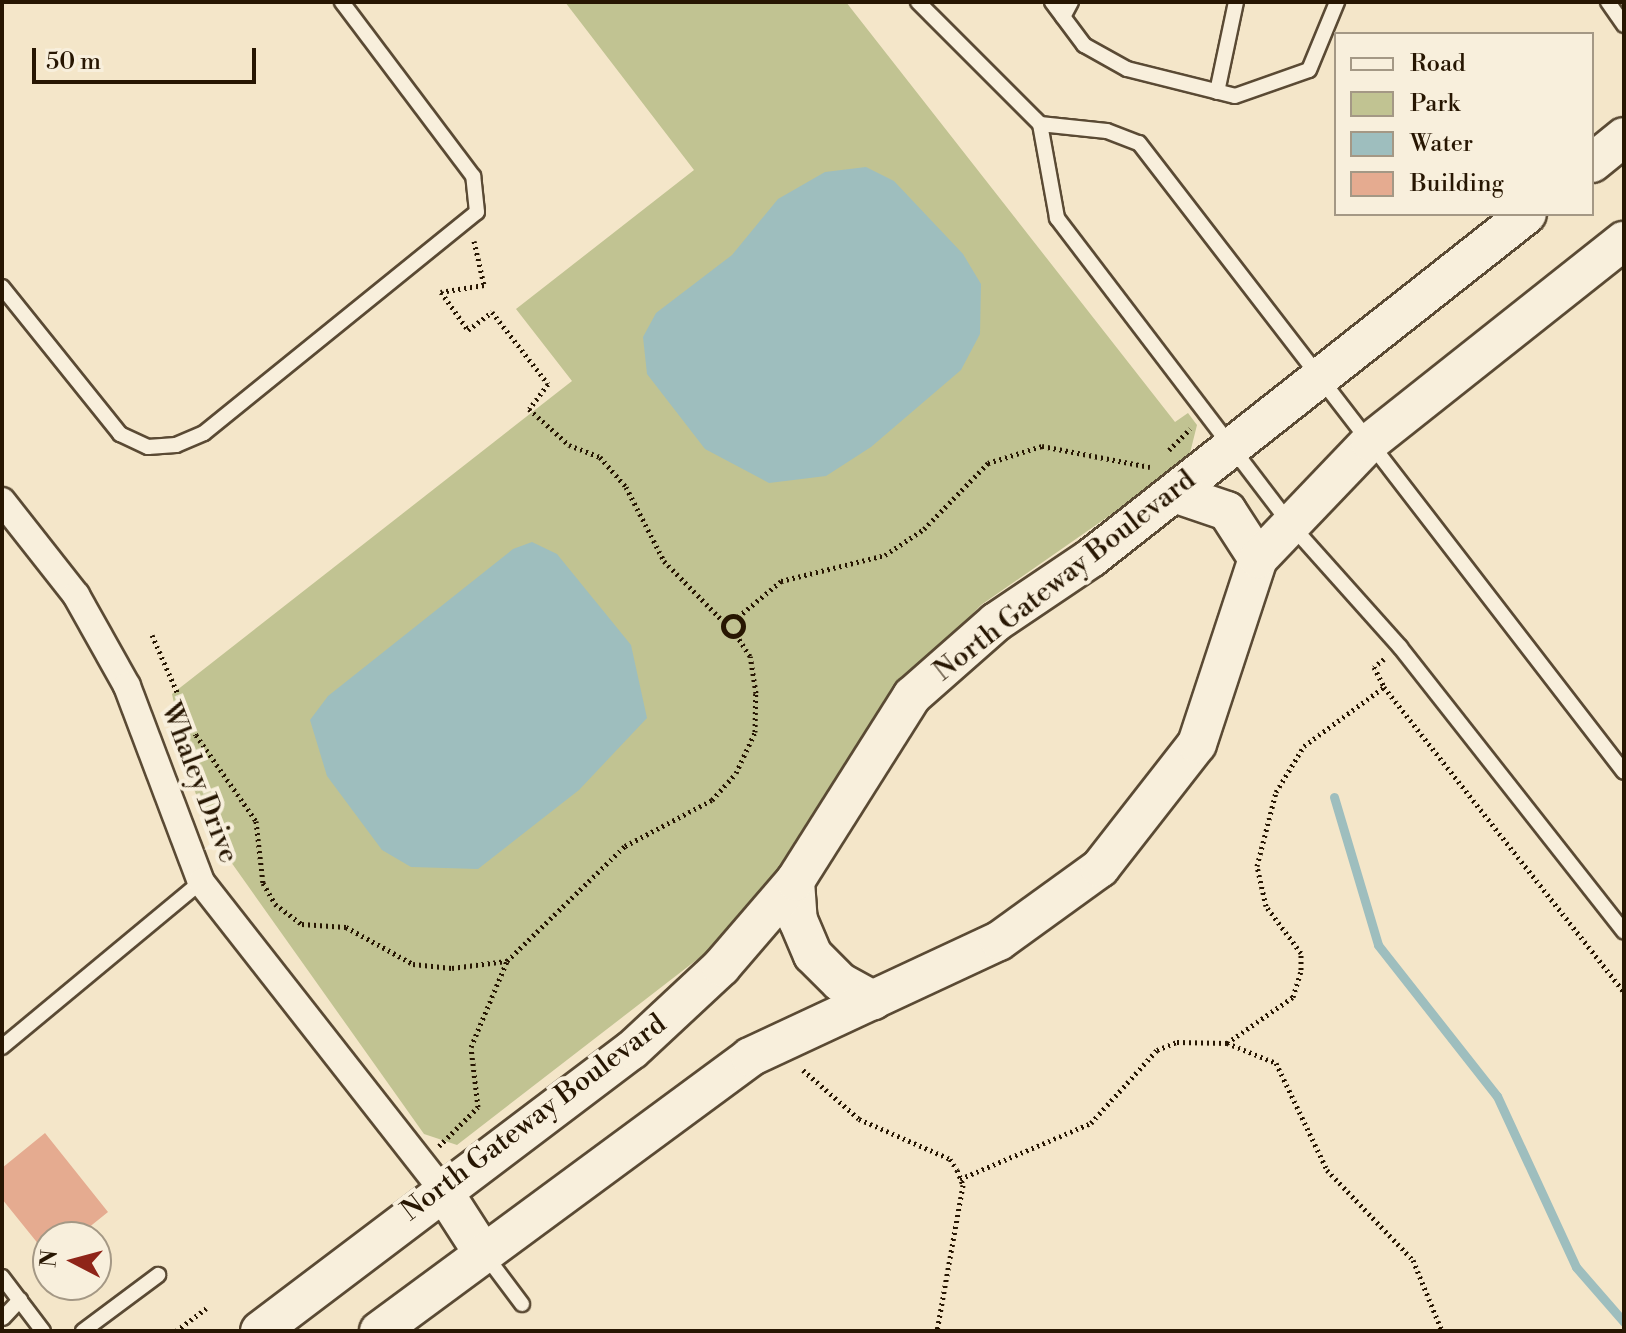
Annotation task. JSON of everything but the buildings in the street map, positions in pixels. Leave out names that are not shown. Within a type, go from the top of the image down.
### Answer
[{"type":"main road","points":[[1594,161],[1624,137]]},
{"type":"main road","name":"North Gateway Boulevard","points":[[260,1331],[632,1050],[721,967],[795,881],[912,696],[996,622],[1174,493],[1223,436],[1320,377],[1524,216]]},
{"type":"main road","points":[[379,1331],[750,1057],[999,941],[1100,868],[1197,744],[1258,559],[1370,442],[1624,241]]},
{"type":"main road","points":[[1174,493],[1227,511],[1258,559]]},
{"type":"main road","points":[[795,881],[798,920],[813,955],[840,982],[873,1000]]},
{"type":"main road","points":[[443,1191],[483,1253]]},
{"type":"street","name":"Whaley Drive","points":[[2,501],[76,595],[127,686],[201,882],[443,1191]]},
{"type":"lane","points":[[2,287],[120,434],[148,447],[176,445],[204,433],[477,212],[473,176],[342,2]]},
{"type":"lane","points":[[918,2],[1040,124],[1057,218],[1291,525],[1400,647],[1624,932]]},
{"type":"lane","points":[[1052,2],[1084,45],[1127,69],[1217,92],[1246,94],[1309,70],[1337,2]]},
{"type":"lane","points":[[1063,17],[1071,2]]},
{"type":"lane","points":[[1217,92],[1236,2]]},
{"type":"lane","points":[[1608,2],[1624,25]]},
{"type":"lane","points":[[1040,124],[1107,131],[1139,143],[1624,772]]},
{"type":"lane","points":[[2,1047],[201,882]]},
{"type":"lane","points":[[483,1253],[522,1304]]},
{"type":"lane","points":[[83,1331],[158,1275]]},
{"type":"lane","points":[[2,1277],[43,1331]]},
{"type":"lane","points":[[3,1318],[20,1300]]},
{"type":"path","points":[[461,224],[481,250],[484,285],[441,292],[468,330],[492,312],[548,384],[529,409],[569,445],[600,457],[626,487],[664,561],[723,621],[727,635],[737,636]]},
{"type":"path","points":[[723,621],[738,617],[781,581],[885,555],[924,529],[988,463],[1042,446],[1139,470],[1189,429],[1223,436]]},
{"type":"path","points":[[419,1160],[468,1125],[478,1107],[471,1047],[507,961],[625,846],[712,800],[736,773],[755,732],[756,693],[750,656],[737,636],[738,617]]},
{"type":"path","points":[[152,635],[196,735],[256,821],[263,883],[275,904],[302,924],[346,927],[413,964],[507,961]]},
{"type":"path","points":[[1400,647],[1374,667],[1384,687],[1624,992]]},
{"type":"path","points":[[1227,1043],[1293,997],[1301,970],[1301,953],[1266,906],[1257,866],[1276,792],[1304,746],[1384,687]]},
{"type":"path","points":[[960,1179],[1091,1123],[1157,1050],[1177,1042],[1227,1043],[1276,1063],[1327,1170],[1413,1260],[1442,1331]]},
{"type":"path","points":[[794,1067],[821,1080],[859,1119],[950,1159],[960,1179],[937,1331]]},
{"type":"path","points":[[176,1331],[206,1308]]},
{"type":"green space","points":[[565,2],[846,2],[1175,422],[1188,413],[1197,425],[1188,461],[981,605],[919,670],[734,931],[457,1145],[424,1134],[214,838],[191,782],[172,694],[572,381],[516,309],[694,170]]},
{"type":"water","points":[[866,167],[894,181],[963,254],[981,284],[980,334],[961,370],[871,447],[826,476],[769,483],[705,449],[647,374],[643,337],[656,313],[732,255],[778,199],[825,172]]},
{"type":"water","points":[[532,542],[557,554],[631,645],[647,718],[579,790],[478,869],[411,867],[382,850],[327,776],[310,720],[328,696],[513,549]]},
{"type":"waterway","points":[[1334,797],[1378,945],[1497,1096],[1576,1267],[1624,1322]]}]
